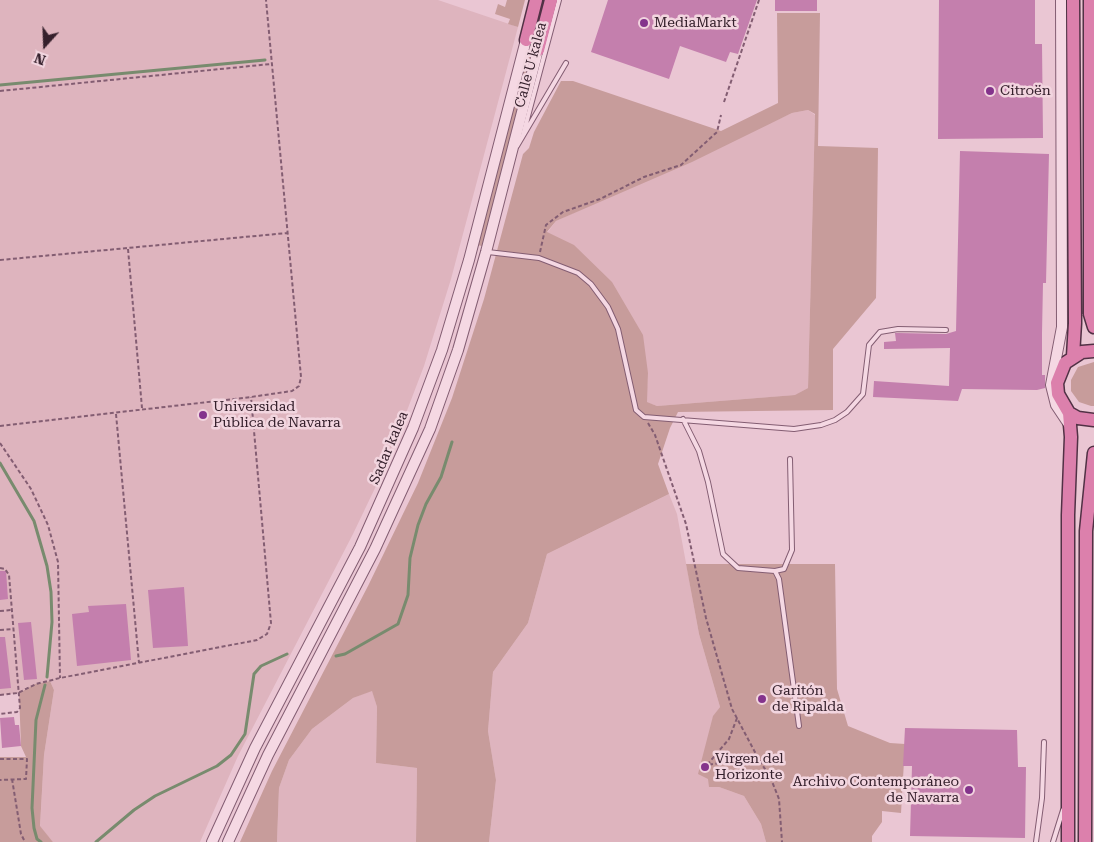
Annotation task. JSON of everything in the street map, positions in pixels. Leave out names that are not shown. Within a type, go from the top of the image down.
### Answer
[{"type":"highway","points":[[526,40],[536,0]]},
{"type":"highway","points":[[538,50],[551,0]]},
{"type":"highway","points":[[1073,0],[1075,323],[1073,356]]},
{"type":"highway","points":[[1090,0],[1090,314],[1094,327]]},
{"type":"highway","points":[[1068,842],[1068,525],[1071,437],[1069,418],[1058,394],[1057,383],[1062,368],[1073,356],[1094,351]]},
{"type":"highway","points":[[1069,418],[1094,420]]},
{"type":"highway","points":[[1085,842],[1086,531],[1094,454]]},
{"type":"street","points":[[1061,0],[1062,327],[1051,385],[1056,405],[1069,418]]},
{"type":"street","name":"Sadar kalea","points":[[212,842],[260,740],[360,547],[413,428],[445,341],[526,40]]},
{"type":"street","points":[[228,842],[268,754],[375,549],[430,429],[458,350],[486,252],[538,50]]},
{"type":"lane","name":"Calle U kalea","points":[[523,136],[559,0]]},
{"type":"lane","name":"Calle U kalea","points":[[511,156],[566,62]]},
{"type":"lane","points":[[486,252],[539,258],[578,273],[599,293],[618,329],[636,410],[644,417],[794,429],[821,425],[835,420],[847,412],[863,394],[869,345],[880,332],[898,329],[946,330]]},
{"type":"lane","points":[[683,419],[699,451],[708,482],[723,554],[738,568],[775,571],[784,569],[792,550],[790,459]]},
{"type":"lane","points":[[775,571],[779,580],[799,726]]},
{"type":"lane","points":[[1036,842],[1042,798],[1044,742]]},
{"type":"lane","points":[[1053,842],[1068,791]]},
{"type":"path","points":[[0,426],[116,414],[142,408],[292,391],[299,386],[301,377],[266,0]]},
{"type":"path","points":[[724,102],[759,0]]},
{"type":"path","points":[[0,91],[272,64]]},
{"type":"path","points":[[539,258],[546,225],[564,212],[600,199],[644,176],[680,165],[717,132],[721,115]]},
{"type":"path","points":[[0,260],[287,233]]},
{"type":"path","points":[[128,248],[142,408]]},
{"type":"path","points":[[0,695],[18,693],[36,684],[60,678],[257,640],[267,634],[270,630],[251,396]]},
{"type":"path","points":[[116,414],[139,663]]},
{"type":"path","points":[[644,417],[655,435],[686,524],[706,618],[737,718],[771,779],[779,799],[782,842]]},
{"type":"path","points":[[0,443],[31,489],[48,525],[58,562],[60,678]]},
{"type":"path","points":[[0,568],[5,569],[9,575],[19,711],[0,714]]},
{"type":"path","points":[[0,611],[12,610]]},
{"type":"path","points":[[0,630],[13,629]]},
{"type":"path","points":[[737,718],[729,739],[707,766],[732,762],[761,764]]},
{"type":"path","points":[[0,759],[27,759],[26,779],[0,780]]},
{"type":"path","points":[[12,779],[21,834],[26,842]]},
{"type":"shaded area","name":"Universidad Pública de Navarra","points":[[0,0],[438,0],[518,27],[451,279],[424,366],[387,463],[353,534],[238,756],[200,842],[53,842],[40,827],[44,755],[54,690],[50,681],[35,684],[19,693],[0,695]]},
{"type":"shaded area","points":[[507,0],[525,0],[518,27],[508,24],[510,19],[495,14],[498,4],[505,7]]},
{"type":"shaded area","points":[[542,0],[546,0],[482,246],[477,245]]},
{"type":"shaded area","points":[[777,13],[820,13],[818,146],[878,148],[876,298],[833,349],[833,410],[678,412],[670,428],[658,464],[669,494],[547,554],[528,623],[493,672],[488,731],[496,780],[489,842],[416,842],[417,768],[376,763],[377,707],[372,691],[353,698],[312,729],[289,760],[279,788],[277,842],[240,842],[272,771],[368,586],[418,483],[452,398],[484,299],[523,154],[529,148],[534,132],[561,81],[573,81],[721,131],[778,103]],"holes":[[[808,110],[815,114],[808,388],[795,395],[657,406],[647,402],[648,373],[643,335],[612,282],[574,245],[547,232],[556,221],[692,162],[792,113]]]},
{"type":"shaded area","points":[[808,110],[815,115],[808,388],[796,395],[657,406],[646,402],[648,373],[547,233],[556,221],[792,113]]},
{"type":"shaded area","points":[[1094,362],[1094,406],[1091,406],[1079,402],[1071,391],[1071,380],[1078,367]]},
{"type":"shaded area","points":[[669,494],[677,514],[699,634],[720,707],[713,717],[709,787],[719,787],[744,796],[761,824],[766,842],[489,842],[496,780],[488,731],[493,672],[528,623],[547,554]]},
{"type":"shaded area","points":[[686,564],[835,564],[837,689],[848,726],[890,743],[905,744],[901,813],[882,811],[882,822],[872,836],[872,842],[766,842],[761,824],[744,796],[719,787],[709,787],[708,779],[698,774],[713,716],[720,707],[699,634]]},
{"type":"shaded area","points":[[50,681],[54,690],[44,755],[40,826],[53,842],[0,842],[0,757],[26,757],[21,746],[19,693],[35,684]]},
{"type":"shaded area","points":[[372,690],[377,707],[376,763],[417,768],[416,842],[277,842],[279,788],[289,760],[312,729],[353,698]]},
{"type":"building","name":"MediaMarkt","points":[[608,0],[757,0],[738,54],[730,52],[726,62],[680,46],[669,79],[591,52]]},
{"type":"building","points":[[775,0],[817,0],[817,11],[775,11]]},
{"type":"building","name":"Citroën","points":[[939,0],[1035,0],[1035,44],[1042,44],[1043,138],[938,139]]},
{"type":"building","points":[[960,151],[1049,154],[1046,283],[1043,283],[1042,333],[1042,375],[1045,375],[1045,388],[1037,390],[962,389],[958,401],[873,397],[874,381],[949,386],[950,348],[884,349],[884,342],[896,341],[895,333],[946,334],[956,331]]},
{"type":"building","points":[[0,571],[6,571],[8,599],[0,600]]},
{"type":"building","points":[[184,587],[188,646],[153,648],[148,590]]},
{"type":"building","points":[[126,604],[131,660],[77,666],[72,614],[89,612],[88,606]]},
{"type":"building","points":[[31,622],[37,679],[24,680],[18,623]]},
{"type":"building","points":[[0,637],[5,637],[11,688],[0,689]]},
{"type":"building","points":[[14,717],[15,725],[19,725],[21,746],[2,748],[0,718]]},
{"type":"building","name":"Archivo Contemporáneo de Navarra","points":[[905,728],[1017,730],[1018,767],[1026,767],[1025,838],[910,836],[912,766],[903,766]]},
{"type":"waterway","points":[[0,85],[265,60]]},
{"type":"waterway","points":[[336,656],[345,654],[398,624],[408,595],[410,558],[418,525],[426,504],[441,477],[452,442]]},
{"type":"waterway","points":[[0,463],[34,521],[47,566],[51,592],[52,622],[47,677]]},
{"type":"waterway","points":[[96,842],[134,810],[155,796],[217,766],[231,755],[245,734],[254,674],[261,666],[287,654]]},
{"type":"waterway","points":[[41,842],[37,839],[34,828],[32,808],[36,720],[45,685]]},
{"type":"place","name":"MediaMarkt","points":[[644,23]]},
{"type":"place","name":"Citroën","points":[[990,91]]},
{"type":"place","name":"Universidad Pública de Navarra","points":[[203,415]]},
{"type":"place","name":"Garitón de Ripalda","points":[[762,699]]},
{"type":"place","name":"Virgen del Horizonte","points":[[705,767]]},
{"type":"place","name":"Archivo Contemporáneo de Navarra","points":[[969,790]]}]
